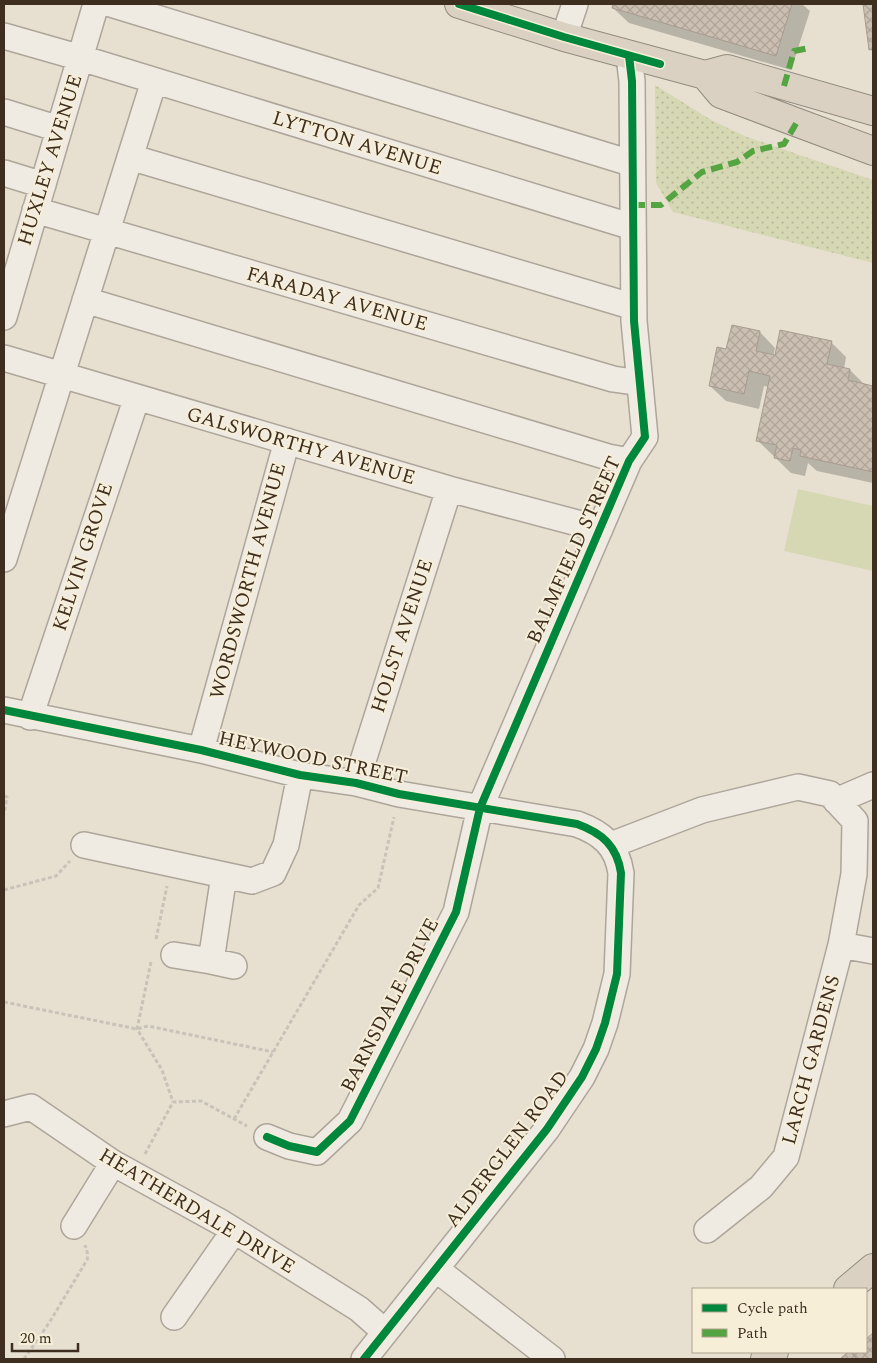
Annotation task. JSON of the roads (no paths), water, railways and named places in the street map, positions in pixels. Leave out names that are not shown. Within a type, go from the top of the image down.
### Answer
[{"type":"highway","points":[[459,4],[629,56],[705,75],[727,69],[873,111]]},
{"type":"highway","points":[[705,75],[721,94],[873,151]]},
{"type":"highway","points":[[760,79],[771,96],[873,131]]},
{"type":"highway","points":[[849,1288],[873,1268]]},
{"type":"street","name":"HUXLEY AVENUE","points":[[6,302],[36,210],[96,4]]},
{"type":"street","points":[[111,4],[624,161],[632,161]]},
{"type":"street","points":[[564,37],[575,4]]},
{"type":"street","name":"LYTTON AVENUE","points":[[4,36],[613,222],[633,225]]},
{"type":"street","name":"BALMFIELD STREET","points":[[480,808],[629,461],[645,438],[633,301],[632,81],[629,56]]},
{"type":"street","points":[[4,559],[154,81]]},
{"type":"street","points":[[4,112],[60,129]]},
{"type":"street","points":[[130,157],[624,304],[633,301]]},
{"type":"street","points":[[4,173],[43,184]]},
{"type":"street","name":"FARADAY AVENUE","points":[[36,210],[106,232],[613,378],[639,379]]},
{"type":"street","points":[[85,300],[589,451],[629,461]]},
{"type":"street","name":"GALSWORTHY AVENUE","points":[[4,358],[449,489],[600,529]]},
{"type":"street","name":"KELVIN GROVE","points":[[30,716],[137,397]]},
{"type":"street","name":"WORDSWORTH AVENUE","points":[[201,750],[287,441]]},
{"type":"street","name":"HOLST AVENUE","points":[[356,783],[449,489]]},
{"type":"street","name":"HEYWOOD STREET","points":[[4,710],[201,750],[300,776],[356,783],[400,794],[577,824],[598,834],[611,845]]},
{"type":"street","points":[[84,845],[252,881],[273,873],[286,845],[300,776]]},
{"type":"street","points":[[836,801],[873,785]]},
{"type":"street","name":"LARCH GARDENS","points":[[611,845],[702,810],[798,787],[830,794],[855,821],[854,874],[841,944],[786,1157],[761,1187],[707,1230]]},
{"type":"street","name":"BARNSDALE DRIVE","points":[[267,1137],[289,1146],[317,1152],[350,1120],[456,912],[480,808]]},
{"type":"street","name":"ALDERGLEN ROAD","points":[[364,1359],[547,1129],[582,1077],[596,1049],[605,1023],[617,974],[621,873],[619,859],[611,845]]},
{"type":"street","points":[[174,955],[222,964],[224,875]]},
{"type":"street","points":[[841,944],[873,951]]},
{"type":"street","name":"HEATHERDALE DRIVE","points":[[4,1114],[31,1107],[124,1169],[234,1231],[359,1309],[385,1332]]},
{"type":"street","points":[[74,1226],[124,1169]]},
{"type":"street","points":[[174,1317],[234,1231]]},
{"type":"street","points":[[436,1268],[552,1359]]}]
